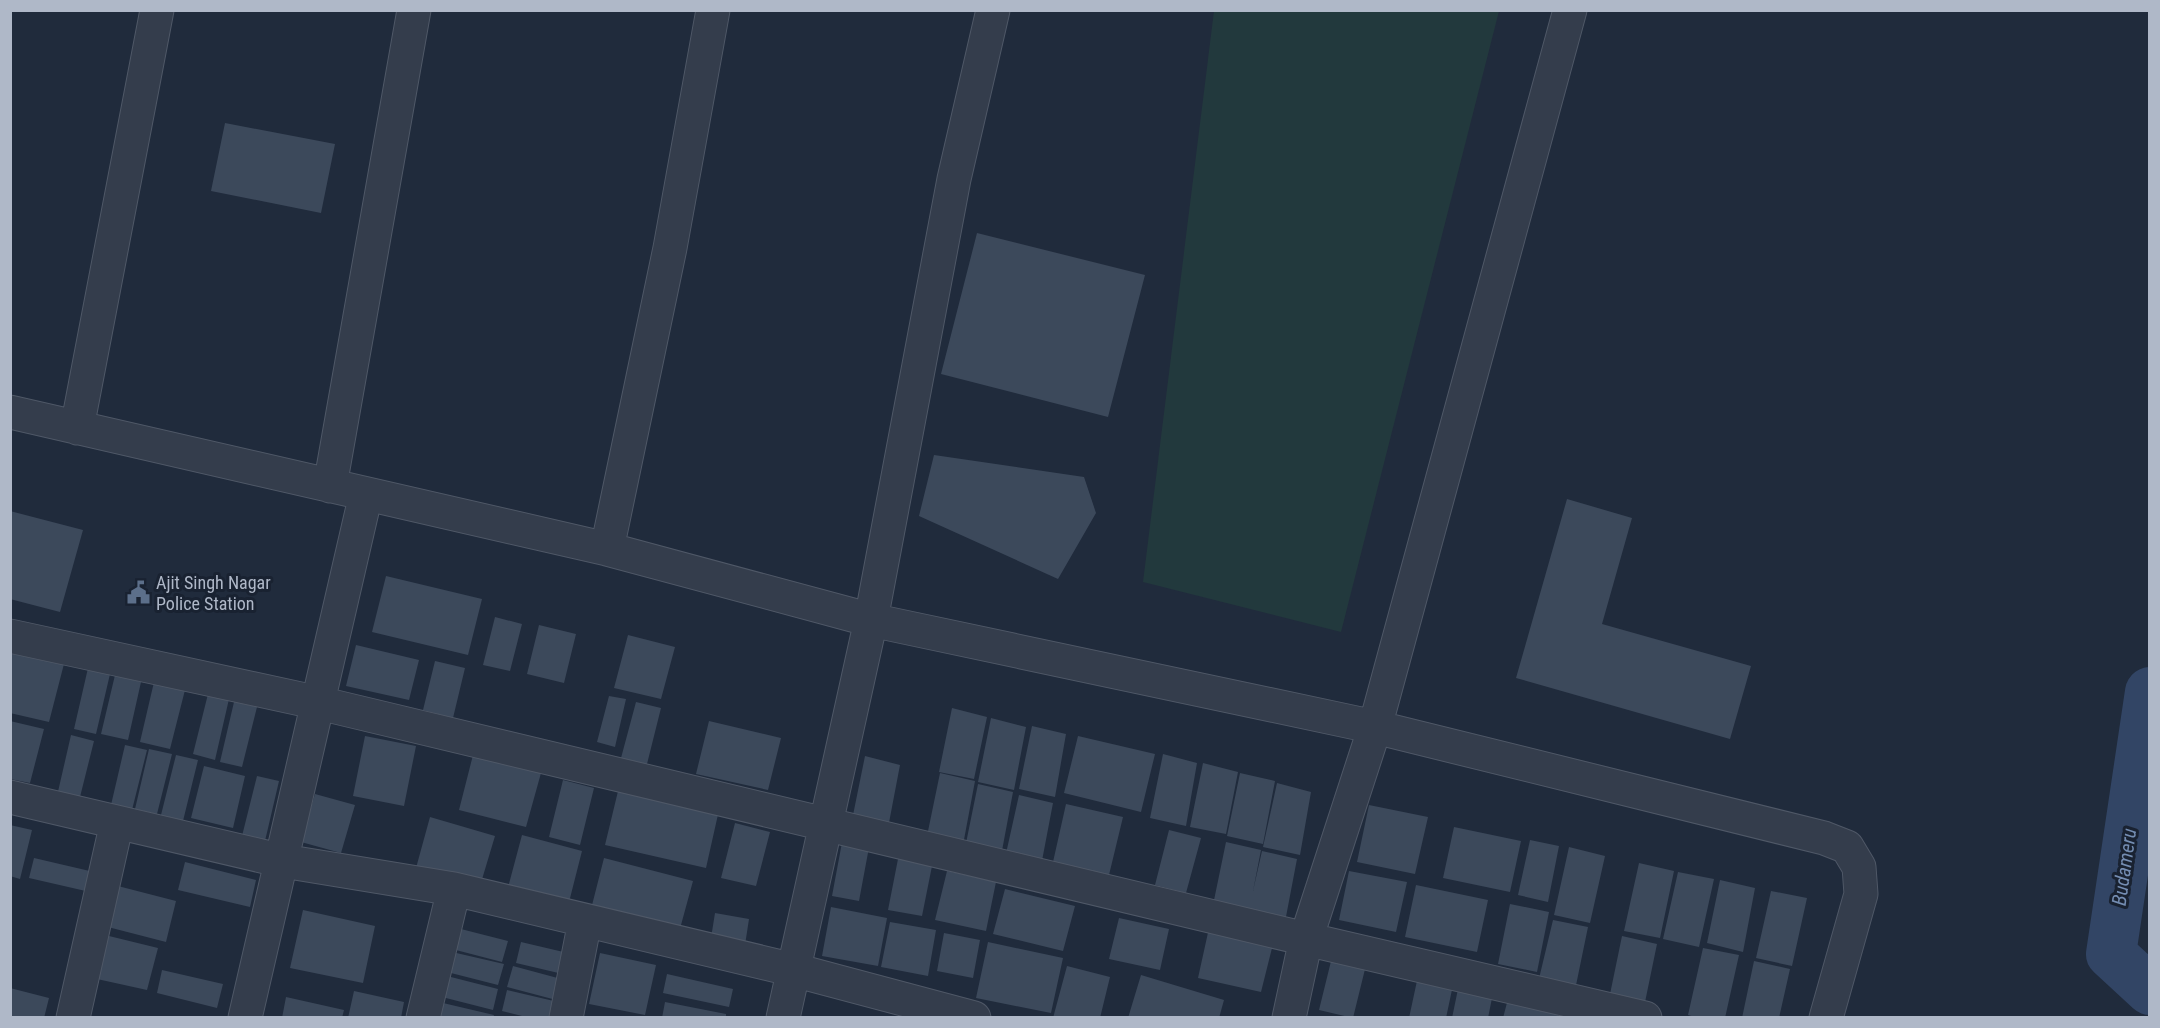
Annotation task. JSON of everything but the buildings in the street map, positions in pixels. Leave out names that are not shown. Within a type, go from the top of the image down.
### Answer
[{"type":"street","points":[[77,428],[157,10]]},
{"type":"street","points":[[330,486],[414,10]]},
{"type":"street","points":[[608,549],[670,248],[713,10]]},
{"type":"street","points":[[783,1017],[872,620],[954,179],[993,10]]},
{"type":"street","points":[[1289,1017],[1306,939],[1375,727],[1570,10]]},
{"type":"street","points":[[10,412],[608,549],[872,620],[1375,727],[1824,838],[1847,847],[1859,867],[1861,894],[1826,1017]]},
{"type":"street","points":[[245,1017],[283,861],[366,494]]},
{"type":"street","points":[[10,636],[319,703],[1306,939],[1645,1017]]},
{"type":"street","points":[[10,797],[283,861],[454,889],[794,970],[964,1016]]},
{"type":"street","points":[[73,1017],[117,822]]},
{"type":"street","points":[[423,1017],[454,889]]},
{"type":"street","points":[[566,1017],[585,921]]},
{"type":"green space","points":[[1214,11],[1499,11],[1341,632],[1143,582]]},
{"type":"waterway","name":"Budameru","points":[[2150,692],[2111,954],[2150,990]]},
{"type":"place","name":"Ajit Singh Nagar Police Station","points":[[138,593]]}]
